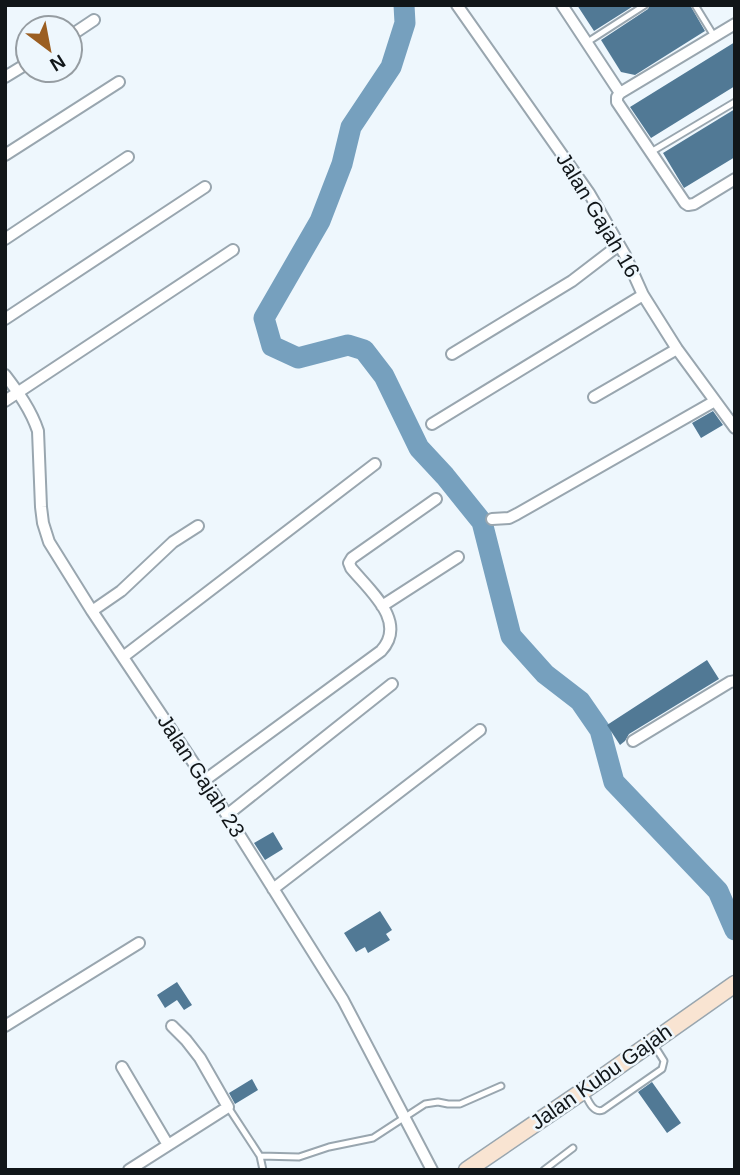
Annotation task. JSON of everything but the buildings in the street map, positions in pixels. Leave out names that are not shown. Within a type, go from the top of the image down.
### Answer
[{"type":"street","name":"Jalan Gajah 16","points":[[457,5],[589,193],[619,245],[643,295],[677,349],[735,428]]},
{"type":"street","points":[[562,5],[620,93]]},
{"type":"street","points":[[84,27],[94,20]]},
{"type":"street","points":[[735,24],[617,97],[617,102],[682,201],[688,205],[694,204],[735,179]]},
{"type":"street","points":[[5,155],[119,82]]},
{"type":"street","points":[[5,239],[128,157]]},
{"type":"street","points":[[5,318],[205,187]]},
{"type":"street","points":[[452,354],[572,281],[619,245]]},
{"type":"street","points":[[5,401],[233,250]]},
{"type":"street","points":[[432,424],[643,295]]},
{"type":"street","points":[[594,397],[677,349]]},
{"type":"street","name":"Jalan Gajah 23","points":[[5,375],[19,393],[38,431],[41,507],[49,542],[205,780],[343,1000],[432,1170]]},
{"type":"street","points":[[492,519],[509,518],[517,514],[715,401]]},
{"type":"street","points":[[123,657],[375,464]]},
{"type":"street","points":[[205,780],[388,644],[391,623],[382,606],[351,569],[350,560],[436,499]]},
{"type":"street","points":[[92,611],[121,591],[173,542],[198,526]]},
{"type":"street","points":[[382,606],[458,557]]},
{"type":"street","points":[[633,741],[735,681]]},
{"type":"street","points":[[227,815],[392,684]]},
{"type":"street","points":[[273,889],[480,730]]},
{"type":"street","points":[[5,1026],[139,943]]},
{"type":"street","name":"Jalan Kubu Gajah","points":[[467,1170],[735,984]]},
{"type":"street","points":[[129,1170],[228,1107],[200,1058],[172,1026]]},
{"type":"street","points":[[122,1067],[168,1145]]},
{"type":"lane","points":[[586,43],[645,5]]},
{"type":"lane","points":[[695,5],[714,36]]},
{"type":"lane","points":[[651,152],[735,102]]},
{"type":"lane","points":[[583,1091],[595,1110],[600,1112],[662,1069],[664,1061],[652,1042]]},
{"type":"lane","points":[[260,1156],[299,1157],[373,1138],[425,1104],[438,1101],[460,1104],[501,1086]]},
{"type":"lane","points":[[228,1107],[260,1156],[263,1170]]},
{"type":"lane","points":[[544,1170],[573,1148]]},
{"type":"waterway","points":[[404,5],[405,23],[391,67],[351,127],[342,164],[320,221],[264,318],[272,346],[298,358],[348,345],[364,350],[384,376],[419,448],[482,522],[511,636],[545,674],[580,701],[600,730],[614,782],[718,891],[735,930]]}]
